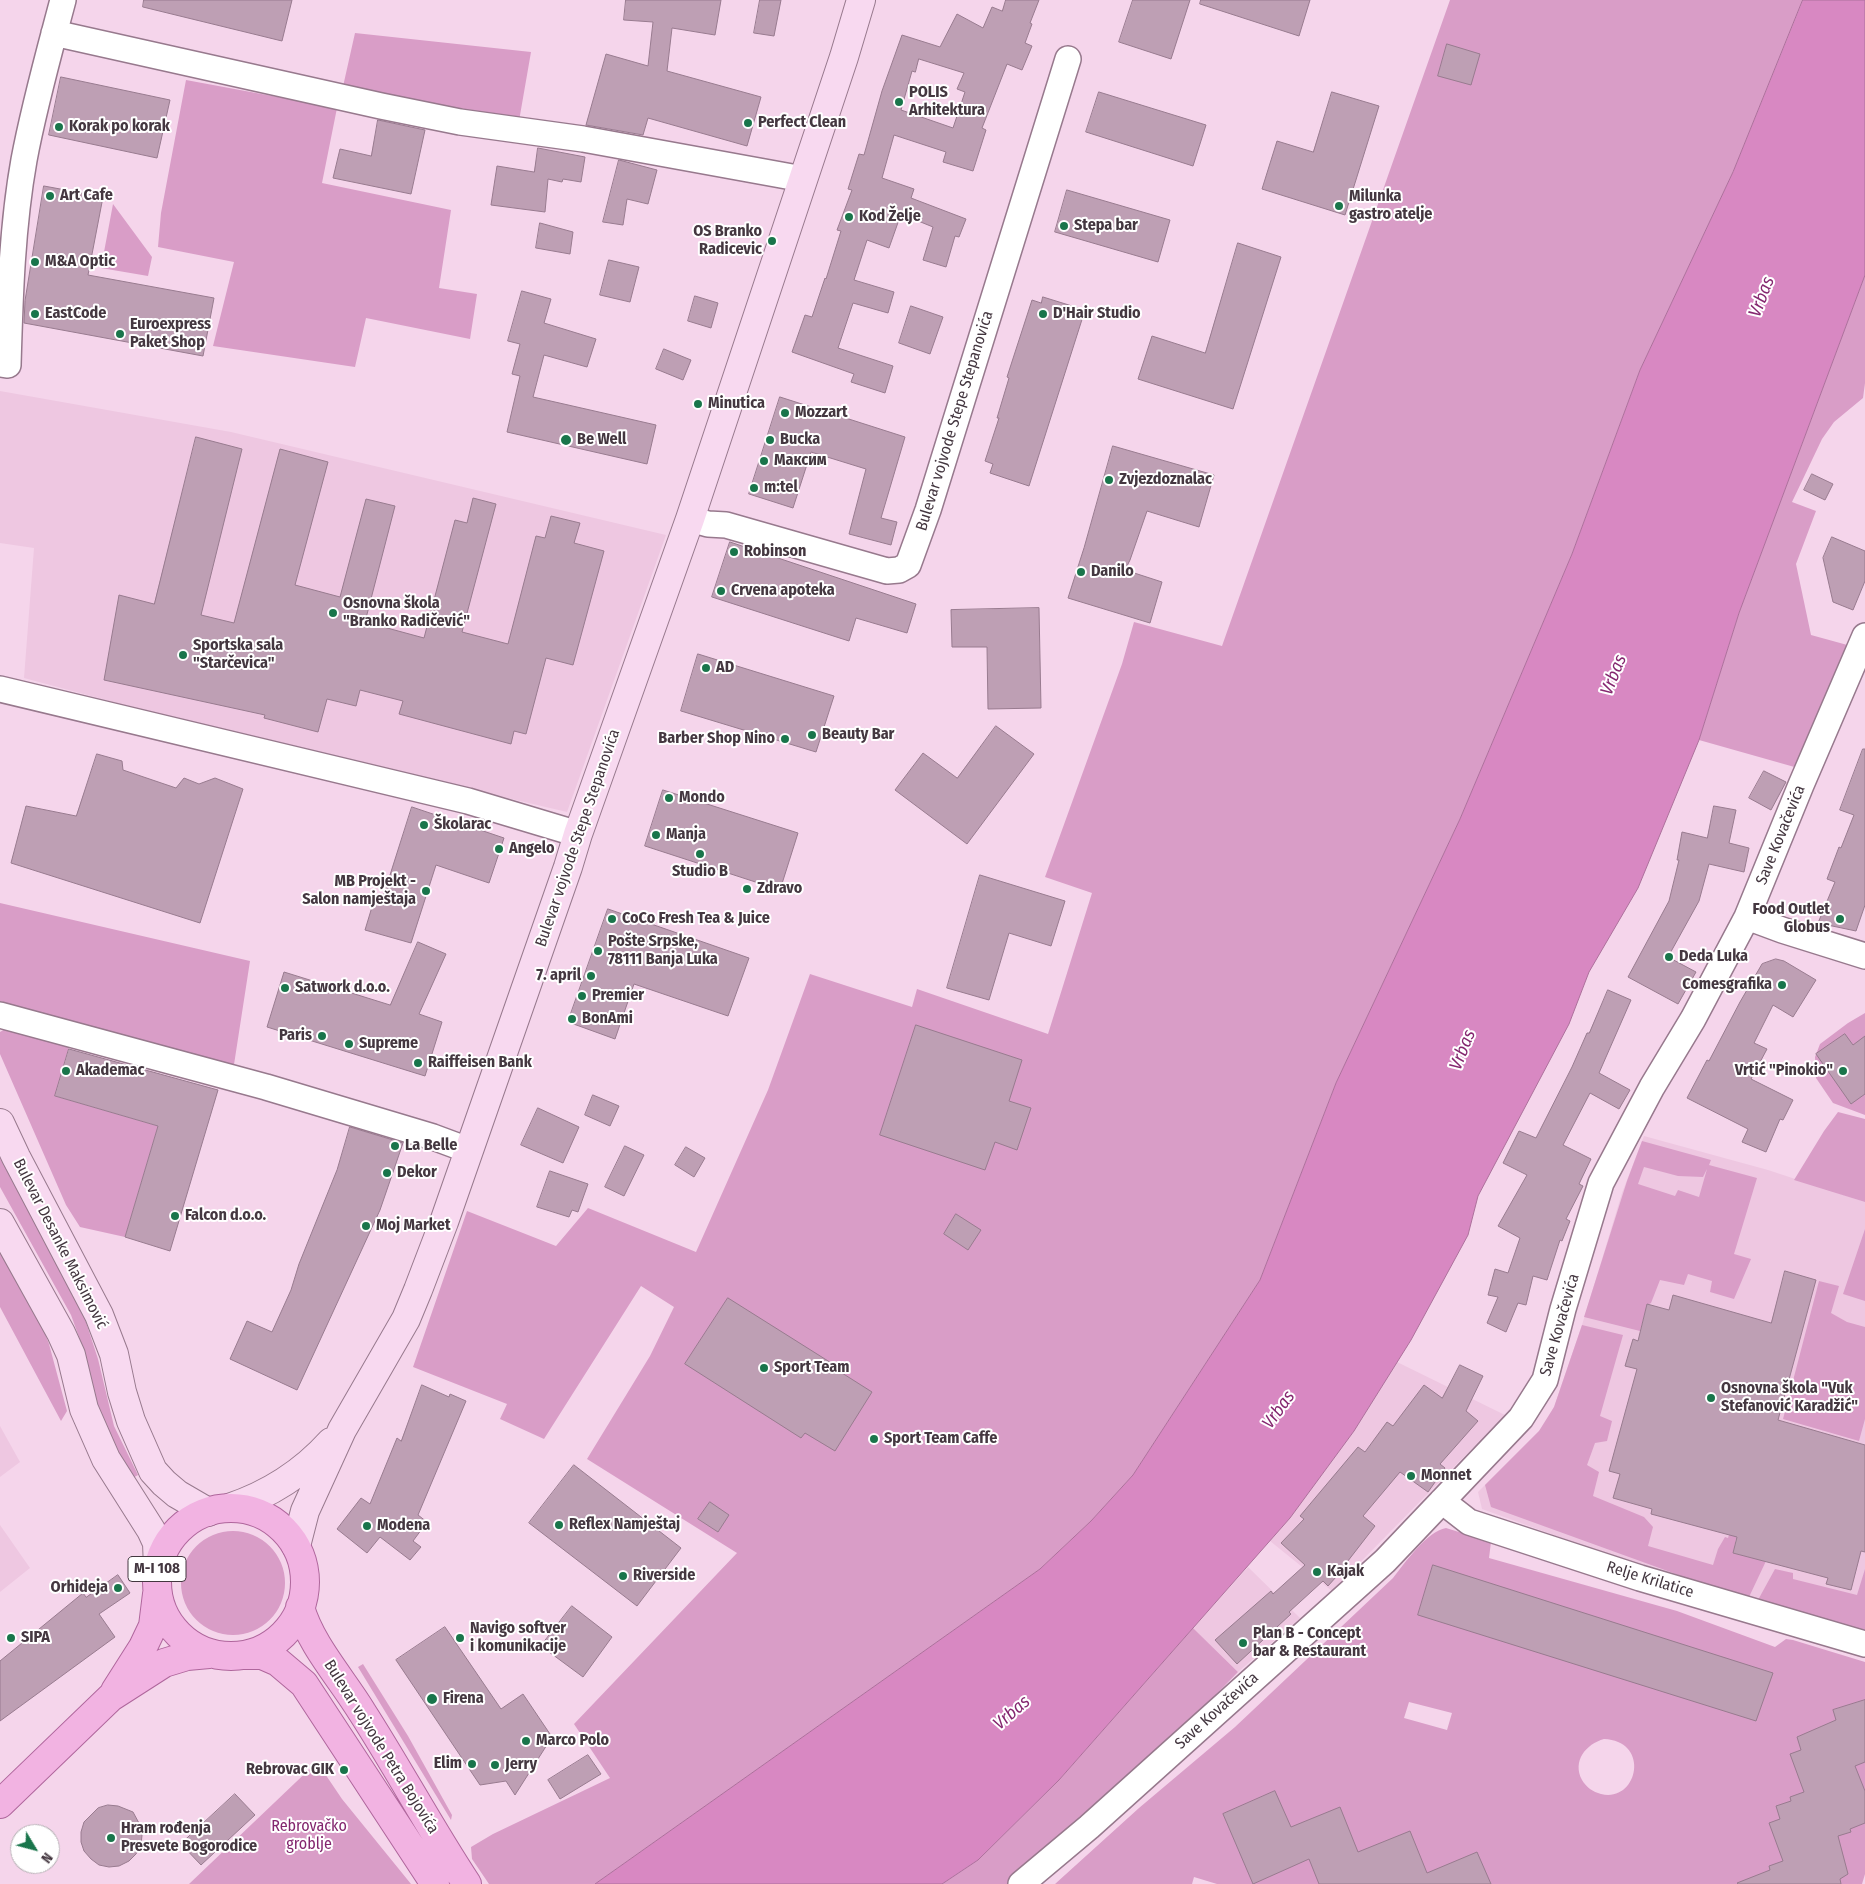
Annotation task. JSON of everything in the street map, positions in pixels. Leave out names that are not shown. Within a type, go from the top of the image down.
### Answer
[{"type":"main road","name":"M-I 108","points":[[0,1804],[111,1696],[143,1647],[153,1626],[157,1581],[167,1544],[175,1533],[196,1517],[218,1510],[242,1509],[268,1518],[284,1531],[296,1546],[304,1570],[305,1583],[300,1607],[295,1619],[279,1638],[258,1652],[246,1655],[222,1656],[209,1654],[187,1656],[164,1664],[111,1696]]},
{"type":"main road","name":"M-I 108","points":[[157,1581],[160,1606],[174,1631],[196,1648],[209,1654]]},
{"type":"main road","name":"Bulevar vojvode Petra Bojovića","points":[[300,1607],[304,1621],[321,1651],[398,1769],[462,1876]]},
{"type":"main road","name":"Bulevar vojvode Petra Bojovića","points":[[246,1655],[262,1655],[278,1662],[304,1684],[434,1884]]},
{"type":"street","points":[[0,364],[8,366],[13,252],[24,162],[63,0]]},
{"type":"street","name":"Bulevar vojvode Stepe Stepanovića","points":[[296,1546],[305,1511],[342,1430],[406,1319],[444,1222],[578,834],[690,519],[844,57],[861,0]]},
{"type":"street","points":[[54,33],[460,122],[583,138],[803,179]]},
{"type":"street","name":"Bulevar vojvode Stepe Stepanovića","points":[[690,519],[708,524],[726,525],[887,571],[899,570],[908,565],[928,510],[1068,59]]},
{"type":"street","name":"Save Kovačevića","points":[[1021,1884],[1096,1821],[1384,1561],[1521,1418],[1545,1380],[1563,1309],[1601,1183],[1644,1102],[1693,1019],[1747,917],[1865,636]]},
{"type":"street","points":[[0,689],[468,801],[578,834]]},
{"type":"street","points":[[1747,917],[1865,956]]},
{"type":"street","points":[[0,1016],[266,1086],[433,1137],[468,1150]]},
{"type":"street","name":"Bulevar Desanke Maksimović","points":[[0,1123],[20,1165],[99,1314],[114,1354],[122,1392],[131,1421],[153,1471],[177,1494],[218,1510]]},
{"type":"street","points":[[0,1223],[61,1333],[71,1355],[84,1409],[106,1459],[151,1530],[157,1543],[157,1581]]},
{"type":"street","name":"Bulevar vojvode Stepe Stepanovića","points":[[218,1510],[253,1500],[281,1484],[317,1458],[342,1430]]},
{"type":"street","name":"Relje Krilatice","points":[[1442,1501],[1469,1522],[1640,1578],[1865,1644]]},
{"type":"shaded area","name":"Osnovna škola \"Branko Radičević\"","points":[[0,391],[231,432],[666,535],[567,812],[214,729],[24,678],[34,548],[0,543]]},
{"type":"shaded area","name":"Osnovna škola \"Vuk Stefanović Karadžić\"","points":[[1644,1136],[1768,1170],[1865,1202],[1865,1644],[1806,1626],[1482,1509],[1478,1492],[1544,1426],[1554,1407],[1582,1325],[1622,1193]]},
{"type":"shaded area","points":[[1397,1362],[1505,1415],[1332,1591],[1270,1541],[1290,1518],[1354,1431]]},
{"type":"shaded area","points":[[0,1426],[20,1462],[0,1477]]},
{"type":"shaded area","points":[[0,1525],[30,1568],[0,1592]]},
{"type":"shaded area","points":[[1248,1567],[1300,1618],[1238,1672],[1193,1628]]},
{"type":"green space","points":[[1450,0],[1803,0],[1733,172],[1640,370],[1572,554],[1460,819],[1336,1083],[1260,1280],[1133,1475],[1091,1521],[1040,1569],[595,1884],[489,1884],[472,1859],[471,1847],[493,1834],[610,1778],[574,1724],[737,1553],[587,1459],[650,1356],[674,1307],[641,1286],[544,1439],[500,1419],[507,1404],[413,1367],[467,1211],[556,1246],[588,1208],[696,1252],[768,1090],[810,974],[912,1007],[917,989],[1048,1034],[1092,893],[1045,877],[1122,664],[1134,622],[1222,646]]},
{"type":"green space","points":[[355,33],[531,52],[519,121],[342,91]]},
{"type":"green space","points":[[186,80],[337,108],[322,183],[451,210],[439,288],[477,294],[470,339],[366,318],[355,367],[213,346],[234,262],[158,247],[161,213]]},
{"type":"green space","points":[[113,204],[152,257],[148,276],[101,268]]},
{"type":"green space","points":[[1865,275],[1865,383],[1863,398],[1834,422],[1822,439],[1792,502],[1816,511],[1796,564],[1811,635],[1851,646],[1798,768],[1699,740],[1739,613]]},
{"type":"green space","points":[[0,903],[250,961],[233,1071],[0,1001]]},
{"type":"green space","points":[[1865,1013],[1865,1115],[1833,1103],[1816,1078],[1815,1057],[1820,1044]]},
{"type":"green space","points":[[7,1028],[69,1047],[55,1096],[158,1126],[125,1237],[80,1227],[66,1205],[0,1054],[0,1032]]},
{"type":"green space","points":[[1838,1112],[1865,1119],[1865,1202],[1794,1180]]},
{"type":"green space","points":[[1642,1141],[1711,1160],[1709,1165],[1757,1178],[1734,1254],[1751,1259],[1734,1299],[1710,1292],[1712,1281],[1688,1274],[1684,1285],[1660,1280],[1651,1303],[1647,1305],[1640,1331],[1584,1317],[1627,1181]],"holes":[[[1644,1167],[1678,1176],[1703,1177],[1707,1169],[1699,1197],[1678,1190],[1675,1196],[1638,1184]]]},
{"type":"green space","points":[[0,1158],[83,1313],[98,1359],[114,1426],[138,1475],[131,1479],[121,1466],[99,1410],[83,1348],[71,1315],[0,1187]]},
{"type":"green space","points":[[1865,1229],[1865,1301],[1843,1294]]},
{"type":"green space","points":[[0,1242],[36,1309],[49,1344],[67,1411],[61,1421],[0,1307]]},
{"type":"green space","points":[[1819,1281],[1839,1286],[1831,1313],[1847,1322],[1865,1327],[1865,1419],[1859,1441],[1783,1419]]},
{"type":"green space","points":[[1582,1325],[1623,1335],[1600,1416],[1612,1421],[1607,1441],[1595,1443],[1587,1465],[1599,1472],[1593,1496],[1644,1517],[1653,1527],[1648,1546],[1713,1565],[1718,1549],[1725,1537],[1728,1538],[1734,1519],[1740,1520],[1733,1553],[1766,1561],[1749,1597],[1698,1582],[1491,1507],[1485,1485],[1539,1431],[1554,1407]]},
{"type":"green space","points":[[1446,1528],[1491,1542],[1489,1558],[1677,1611],[1775,1647],[1786,1639],[1793,1640],[1865,1662],[1865,1874],[1862,1884],[1217,1884],[1194,1877],[1192,1884],[1055,1884],[1139,1808],[1235,1727],[1393,1578],[1417,1548],[1439,1530]],"holes":[[[1409,1702],[1452,1713],[1447,1730],[1404,1718]],[[1604,1739],[1619,1742],[1629,1750],[1633,1760],[1634,1771],[1631,1781],[1624,1789],[1614,1794],[1601,1794],[1593,1791],[1584,1783],[1579,1773],[1582,1754],[1597,1741]]]},
{"type":"green space","points":[[233,1531],[253,1535],[270,1546],[281,1563],[285,1583],[281,1603],[270,1620],[253,1631],[233,1635],[213,1631],[196,1620],[185,1603],[181,1583],[185,1563],[196,1546],[213,1535]]},
{"type":"green space","points":[[1775,1569],[1793,1573],[1793,1579],[1857,1595],[1865,1569],[1865,1633],[1758,1600]]},
{"type":"green space","points":[[1193,1628],[1238,1672],[1146,1766],[1007,1884],[942,1884],[978,1860],[1059,1780]]},
{"type":"green space","points":[[363,1664],[408,1736],[452,1815],[451,1820],[358,1667]]},
{"type":"green space","name":"Rebrovačko groblje","points":[[317,1762],[342,1799],[411,1884],[189,1884]]},
{"type":"water","name":"Vrbas","points":[[1803,0],[1865,0],[1865,275],[1739,613],[1699,740],[1638,888],[1589,972],[1569,1024],[1478,1196],[1468,1235],[1411,1340],[1354,1431],[1290,1518],[1059,1780],[978,1860],[942,1884],[595,1884],[1040,1569],[1091,1521],[1133,1475],[1260,1280],[1336,1083],[1460,819],[1572,554],[1640,370],[1733,172]]},
{"type":"building","points":[[144,0],[292,0],[282,41],[143,7]]},
{"type":"building","points":[[626,0],[721,0],[715,35],[672,28],[667,71],[761,97],[747,146],[648,118],[643,135],[586,125],[606,54],[648,66],[653,22],[624,20]]},
{"type":"building","points":[[760,0],[781,0],[774,36],[754,33]]},
{"type":"building","points":[[1006,0],[1039,0],[1025,43],[1032,46],[1022,70],[1007,64],[982,128],[986,130],[973,171],[943,162],[946,152],[894,135],[882,178],[914,189],[911,198],[966,219],[959,237],[955,236],[946,267],[923,260],[933,227],[901,214],[889,248],[867,240],[854,280],[894,292],[888,313],[853,303],[838,348],[893,366],[885,393],[851,382],[854,374],[792,352],[805,315],[812,317],[826,279],[841,231],[837,230],[852,190],[848,189],[859,154],[864,155],[882,91],[902,35],[940,47],[957,14],[983,28],[992,7],[1002,11]],"holes":[[[919,59],[964,73],[957,89],[965,92],[953,128],[901,110],[912,71],[915,72]]]},
{"type":"building","points":[[1133,0],[1190,0],[1171,59],[1119,42]]},
{"type":"building","points":[[1201,0],[1310,0],[1299,36],[1200,4]]},
{"type":"building","points":[[1447,44],[1480,54],[1471,85],[1438,76]]},
{"type":"building","points":[[61,77],[170,100],[157,158],[49,135]]},
{"type":"building","points":[[1099,92],[1206,125],[1193,166],[1086,132]]},
{"type":"building","points":[[1332,92],[1379,106],[1345,215],[1262,189],[1277,141],[1313,152]]},
{"type":"building","points":[[378,120],[425,130],[411,194],[333,178],[340,149],[371,156]]},
{"type":"building","points":[[538,148],[585,157],[581,182],[563,179],[562,182],[548,179],[545,212],[491,205],[497,166],[534,172]]},
{"type":"building","points":[[619,160],[657,170],[648,204],[627,199],[623,225],[603,222]]},
{"type":"building","points":[[44,186],[103,197],[88,275],[214,298],[203,356],[24,323],[25,301]]},
{"type":"building","points":[[1067,190],[1170,220],[1158,262],[1055,232]]},
{"type":"building","points":[[540,223],[573,232],[570,254],[536,248]]},
{"type":"building","points":[[1238,243],[1281,257],[1233,409],[1138,379],[1152,336],[1205,353]]},
{"type":"building","points":[[609,260],[639,267],[630,302],[600,295]]},
{"type":"building","points":[[522,291],[551,299],[544,323],[596,339],[587,367],[544,355],[533,397],[656,425],[647,464],[507,432],[520,376],[512,374],[520,344],[508,341]]},
{"type":"building","points":[[695,296],[718,303],[711,328],[688,321]]},
{"type":"building","points":[[1043,297],[1085,310],[1029,486],[990,473],[993,464],[985,461],[999,418],[997,418],[1009,378],[1007,377],[1032,300],[1041,303]]},
{"type":"building","points":[[911,306],[943,317],[930,354],[899,343]]},
{"type":"building","points":[[664,349],[691,360],[683,380],[656,369]]},
{"type":"building","points":[[780,397],[905,437],[881,518],[897,522],[891,545],[849,534],[866,469],[811,452],[793,508],[749,494]]},
{"type":"building","points":[[196,437],[242,449],[201,615],[234,623],[280,449],[328,462],[295,585],[340,597],[366,499],[395,506],[365,622],[424,638],[455,520],[467,523],[473,498],[496,504],[462,632],[508,644],[536,536],[545,538],[551,516],[580,523],[574,543],[604,551],[573,665],[546,658],[526,734],[514,731],[511,744],[399,714],[403,701],[360,690],[356,706],[327,699],[318,732],[264,718],[265,715],[104,680],[119,595],[154,604]]},
{"type":"building","points":[[1113,446],[1214,475],[1199,527],[1147,511],[1125,570],[1162,582],[1150,623],[1068,598]]},
{"type":"building","points":[[1812,474],[1833,484],[1825,500],[1804,490]]},
{"type":"building","points":[[1832,537],[1865,551],[1865,581],[1853,610],[1833,602],[1823,558]]},
{"type":"building","points":[[730,542],[916,604],[907,633],[856,618],[849,641],[712,597]]},
{"type":"building","points":[[1039,608],[1041,708],[988,709],[987,647],[952,647],[951,610]]},
{"type":"building","points":[[698,654],[834,696],[816,752],[681,711]]},
{"type":"building","points":[[996,726],[1034,754],[967,844],[895,790],[923,753],[957,778]]},
{"type":"building","points":[[1863,749],[1865,749],[1865,905],[1856,931],[1818,923],[1835,882],[1827,879],[1854,815],[1840,810]]},
{"type":"building","points":[[97,754],[122,761],[123,770],[176,788],[184,778],[199,784],[215,778],[243,789],[200,923],[11,863],[26,806],[76,816]]},
{"type":"building","points":[[1764,771],[1786,782],[1771,810],[1749,798]]},
{"type":"building","points":[[663,790],[798,833],[780,890],[645,846]]},
{"type":"building","points":[[1714,806],[1736,810],[1729,843],[1749,848],[1744,872],[1709,864],[1699,901],[1668,957],[1696,972],[1678,1004],[1628,977],[1669,901],[1679,860],[1677,860],[1682,832],[1707,838]]},
{"type":"building","points":[[412,807],[504,838],[489,883],[436,865],[411,943],[365,930],[375,897],[382,899]]},
{"type":"building","points":[[980,875],[1065,901],[1051,946],[1009,933],[989,1000],[947,988]]},
{"type":"building","points":[[608,909],[749,958],[728,1016],[634,984],[615,1039],[568,1022]]},
{"type":"building","points":[[418,942],[446,954],[419,1014],[442,1022],[425,1076],[267,1027],[284,972],[390,1005]]},
{"type":"building","points":[[1776,959],[1784,961],[1816,980],[1793,1017],[1773,1005],[1754,1043],[1767,1049],[1751,1079],[1793,1100],[1783,1120],[1780,1119],[1766,1152],[1742,1142],[1748,1129],[1687,1098],[1762,964]]},
{"type":"building","points":[[1608,990],[1631,1000],[1599,1073],[1630,1090],[1619,1109],[1590,1093],[1563,1145],[1591,1159],[1579,1184],[1583,1186],[1566,1219],[1570,1221],[1562,1241],[1560,1240],[1547,1280],[1533,1276],[1526,1305],[1518,1303],[1506,1332],[1487,1323],[1498,1297],[1488,1295],[1495,1269],[1508,1273],[1520,1238],[1498,1226],[1527,1175],[1503,1163],[1519,1131],[1536,1138],[1587,1033],[1589,1033]]},
{"type":"building","points":[[916,1025],[1022,1060],[1009,1101],[1031,1108],[1017,1150],[995,1142],[985,1170],[880,1135]]},
{"type":"building","points":[[1845,1034],[1853,1045],[1865,1036],[1865,1094],[1851,1104],[1816,1054]]},
{"type":"building","points":[[69,1049],[218,1090],[170,1251],[125,1237],[158,1126],[55,1096]]},
{"type":"building","points":[[593,1095],[619,1106],[610,1126],[585,1115]]},
{"type":"building","points":[[538,1108],[579,1127],[563,1163],[521,1145]]},
{"type":"building","points":[[350,1127],[403,1143],[380,1210],[297,1390],[230,1359],[247,1321],[272,1332],[291,1290],[299,1264],[337,1170]]},
{"type":"building","points":[[625,1146],[644,1155],[624,1196],[605,1187]]},
{"type":"building","points":[[686,1147],[705,1158],[694,1177],[675,1165]]},
{"type":"building","points":[[550,1171],[588,1184],[578,1212],[572,1210],[569,1217],[537,1207]]},
{"type":"building","points":[[956,1214],[981,1230],[968,1250],[944,1234]]},
{"type":"building","points":[[1785,1271],[1816,1280],[1778,1420],[1865,1445],[1865,1552],[1861,1551],[1851,1590],[1826,1584],[1828,1578],[1733,1553],[1737,1537],[1651,1514],[1652,1509],[1613,1498],[1620,1474],[1609,1471],[1637,1369],[1625,1366],[1633,1339],[1638,1341],[1647,1304],[1669,1310],[1673,1295],[1771,1323]]},
{"type":"building","name":"Sport Team","points":[[728,1298],[844,1371],[842,1373],[872,1392],[835,1451],[805,1433],[801,1438],[685,1364]]},
{"type":"building","points":[[1460,1365],[1483,1376],[1466,1411],[1478,1421],[1440,1464],[1445,1468],[1428,1492],[1400,1472],[1363,1516],[1375,1526],[1345,1567],[1328,1586],[1323,1581],[1289,1612],[1291,1614],[1237,1664],[1215,1640],[1271,1591],[1273,1594],[1305,1565],[1281,1543],[1304,1519],[1300,1516],[1358,1447],[1365,1452],[1387,1422],[1393,1426],[1424,1385],[1442,1398]]},
{"type":"building","points":[[422,1385],[449,1397],[450,1394],[466,1401],[418,1515],[427,1522],[413,1541],[421,1547],[410,1560],[380,1537],[367,1553],[337,1529],[361,1498],[370,1504],[397,1438],[401,1441]]},
{"type":"building","points":[[574,1465],[681,1548],[637,1606],[529,1523]]},
{"type":"building","points":[[710,1502],[729,1515],[718,1532],[698,1519]]},
{"type":"building","points":[[1433,1565],[1773,1673],[1756,1721],[1418,1615]]},
{"type":"building","points":[[118,1575],[130,1593],[99,1614],[115,1637],[0,1721],[0,1661],[83,1593],[86,1597]]},
{"type":"building","points":[[572,1606],[612,1637],[583,1677],[541,1646]]},
{"type":"building","points":[[445,1627],[501,1709],[523,1694],[552,1737],[515,1795],[506,1781],[480,1785],[396,1660]]},
{"type":"building","points":[[1865,1700],[1865,1762],[1855,1766],[1865,1791],[1865,1823],[1850,1829],[1851,1832],[1838,1836],[1848,1874],[1840,1879],[1841,1884],[1738,1884],[1770,1870],[1769,1866],[1783,1861],[1769,1823],[1780,1819],[1776,1806],[1791,1801],[1790,1797],[1804,1792],[1790,1754],[1801,1750],[1797,1737],[1836,1720],[1833,1710]]},
{"type":"building","points":[[588,1755],[601,1774],[560,1799],[548,1780]]},
{"type":"building","points":[[1275,1791],[1291,1827],[1340,1807],[1358,1852],[1410,1831],[1427,1873],[1477,1852],[1491,1884],[1319,1884],[1309,1859],[1253,1884],[1223,1814]]},
{"type":"building","points":[[235,1794],[255,1815],[201,1865],[181,1844]]},
{"type":"building","name":"Hram rođenja Presvete Bogorodice","points":[[108,1805],[118,1806],[133,1812],[140,1825],[142,1835],[141,1845],[129,1861],[119,1866],[109,1867],[99,1865],[91,1859],[84,1851],[81,1842],[84,1822],[98,1808]]},
{"type":"place","name":"POLIS Arhitektura","points":[[899,102]]},
{"type":"place","name":"Perfect Clean","points":[[748,123]]},
{"type":"place","name":"Korak po korak","points":[[59,127]]},
{"type":"place","name":"Art Cafe","points":[[50,196]]},
{"type":"place","name":"Milunka gastro atelje","points":[[1339,206]]},
{"type":"place","name":"Kod Želje","points":[[849,217]]},
{"type":"place","name":"Stepa bar","points":[[1064,226]]},
{"type":"place","name":"OS Branko Radicevic","points":[[772,241]]},
{"type":"place","name":"M&A Optic","points":[[35,262]]},
{"type":"place","name":"EastCode","points":[[35,314]]},
{"type":"place","name":"D'Hair Studio","points":[[1043,314]]},
{"type":"place","name":"Euroexpress Paket Shop","points":[[120,334]]},
{"type":"place","name":"Minutica","points":[[698,404]]},
{"type":"place","name":"Mozzart","points":[[785,413]]},
{"type":"place","name":"Be Well","points":[[566,440]]},
{"type":"place","name":"Bucka","points":[[770,440]]},
{"type":"place","name":"Максим","points":[[764,461]]},
{"type":"place","name":"Zvjezdoznalac","points":[[1109,480]]},
{"type":"place","name":"m:tel","points":[[754,488]]},
{"type":"place","name":"Robinson","points":[[734,552]]},
{"type":"place","name":"Danilo","points":[[1081,572]]},
{"type":"place","name":"Crvena apoteka","points":[[721,591]]},
{"type":"place","name":"Osnovna škola \"Branko Radičević\"","points":[[333,613]]},
{"type":"place","name":"Sportska sala \"Starčevica\"","points":[[183,655]]},
{"type":"place","name":"AD","points":[[706,668]]},
{"type":"place","name":"Beauty Bar","points":[[812,735]]},
{"type":"place","name":"Barber Shop Nino","points":[[785,739]]},
{"type":"place","name":"Mondo","points":[[669,798]]},
{"type":"place","name":"Školarac","points":[[424,825]]},
{"type":"place","name":"Manja","points":[[656,835]]},
{"type":"place","name":"Angelo","points":[[499,849]]},
{"type":"place","name":"Studio B","points":[[700,854]]},
{"type":"place","name":"Zdravo","points":[[747,889]]},
{"type":"place","name":"MB Projekt - Salon namještaja","points":[[426,891]]},
{"type":"place","name":"CoCo Fresh Tea & Juice","points":[[612,919]]},
{"type":"place","name":"Food Outlet Globus","points":[[1840,919]]},
{"type":"place","name":"Pošte Srpske, 78111 Banja Luka","points":[[598,951]]},
{"type":"place","name":"Deda Luka","points":[[1669,957]]},
{"type":"place","name":"7. april","points":[[591,976]]},
{"type":"place","name":"Comesgrafika","points":[[1782,985]]},
{"type":"place","name":"Satwork d.o.o.","points":[[285,988]]},
{"type":"place","name":"Premier","points":[[582,996]]},
{"type":"place","name":"BonAmi","points":[[572,1019]]},
{"type":"place","name":"Paris","points":[[322,1036]]},
{"type":"place","name":"Supreme","points":[[349,1044]]},
{"type":"place","name":"Raiffeisen Bank","points":[[418,1063]]},
{"type":"place","name":"Akademac","points":[[66,1071]]},
{"type":"place","name":"Vrtić \"Pinokio\"","points":[[1843,1071]]},
{"type":"place","name":"La Belle","points":[[395,1146]]},
{"type":"place","name":"Dekor","points":[[387,1173]]},
{"type":"place","name":"Falcon d.o.o.","points":[[175,1216]]},
{"type":"place","name":"Moj Market","points":[[366,1226]]},
{"type":"place","name":"Sport Team","points":[[764,1368]]},
{"type":"place","name":"Osnovna škola \"Vuk Stefanović Karadžić\"","points":[[1711,1398]]},
{"type":"place","name":"Sport Team Caffe","points":[[874,1439]]},
{"type":"place","name":"Monnet","points":[[1411,1476]]},
{"type":"place","name":"Reflex Namještaj","points":[[559,1525]]},
{"type":"place","name":"Modena","points":[[367,1526]]},
{"type":"place","name":"Kajak","points":[[1317,1572]]},
{"type":"place","name":"Riverside","points":[[623,1576]]},
{"type":"place","name":"Orhideja","points":[[118,1588]]},
{"type":"place","name":"SIPA","points":[[11,1638]]},
{"type":"place","name":"Navigo softver i komunikacije","points":[[460,1638]]},
{"type":"place","name":"Plan B - Concept bar & Restaurant","points":[[1243,1643]]},
{"type":"place","name":"Firena","points":[[432,1699]]},
{"type":"place","name":"Marco Polo","points":[[526,1741]]},
{"type":"place","name":"Elim","points":[[472,1764]]},
{"type":"place","name":"Jerry","points":[[495,1765]]},
{"type":"place","name":"Rebrovac GIK","points":[[344,1770]]},
{"type":"place","name":"Hram rođenja Presvete Bogorodice","points":[[111,1838]]}]
